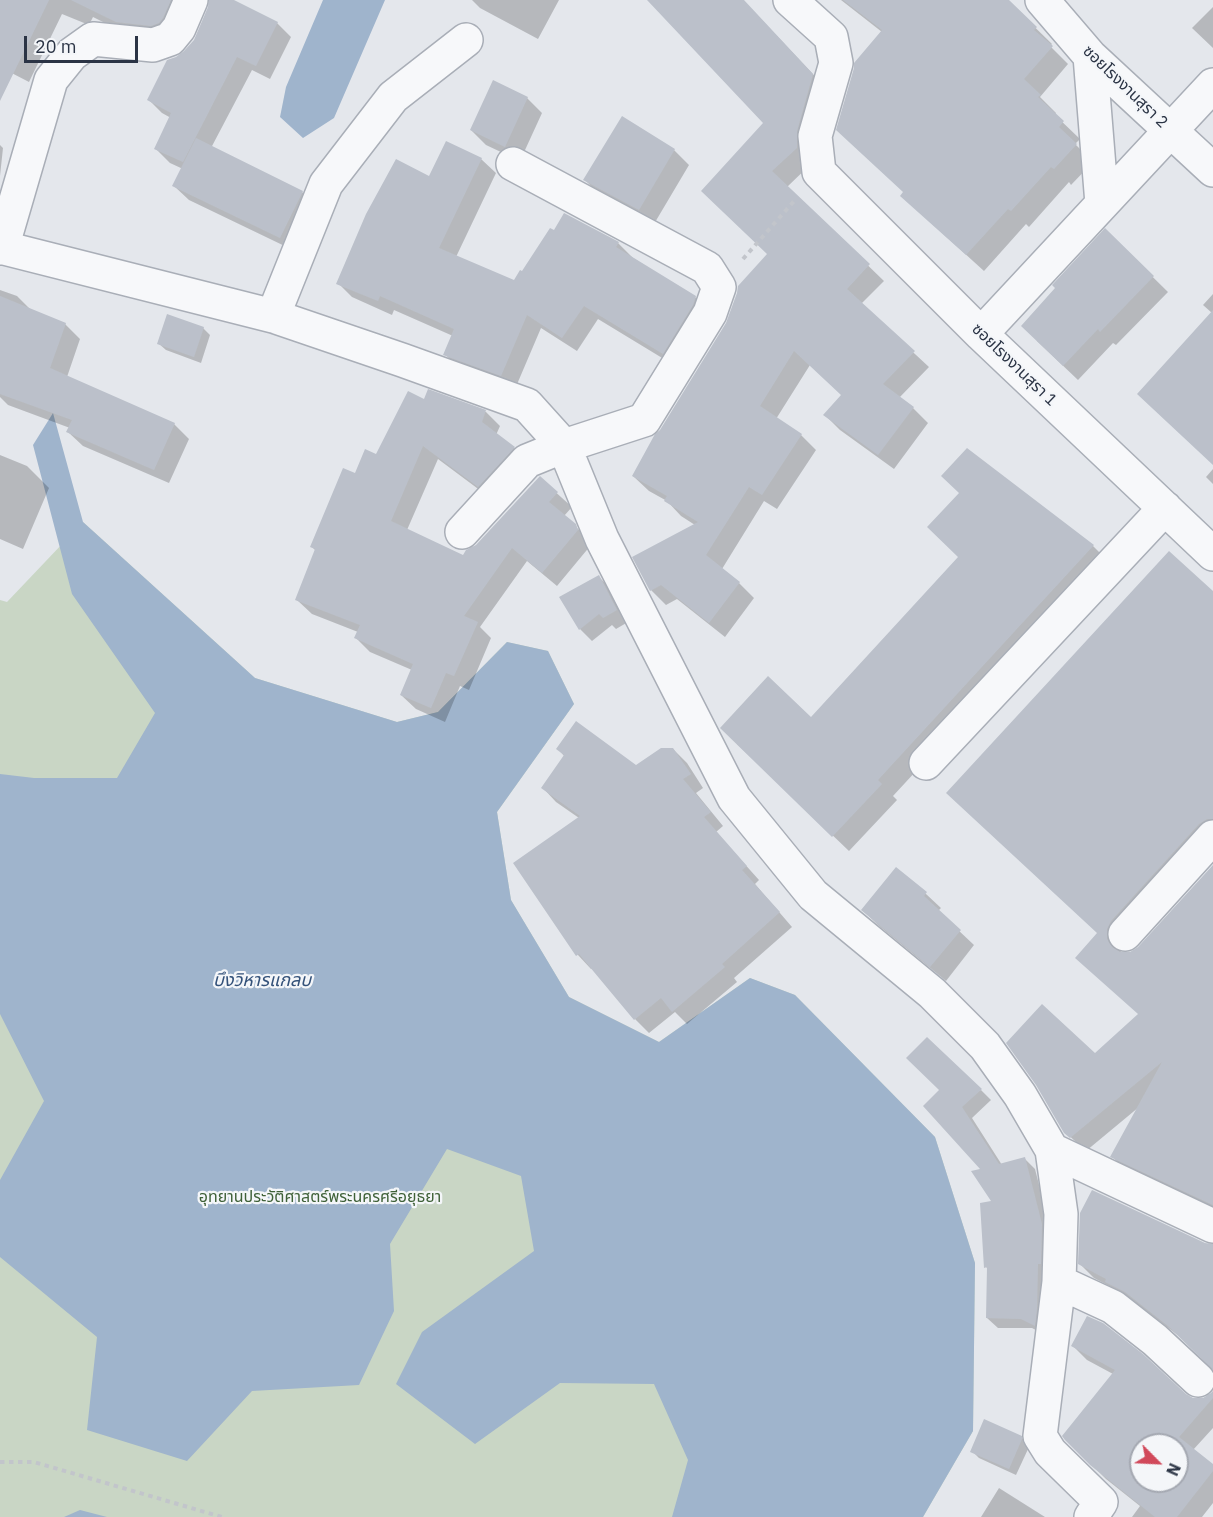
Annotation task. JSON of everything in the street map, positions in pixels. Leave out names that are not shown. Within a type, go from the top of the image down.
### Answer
[{"type":"street","points":[[191,0],[179,28],[170,39],[153,45],[93,39],[72,54],[51,80],[1,248],[273,316],[391,356],[527,405],[564,446],[602,539],[734,798],[813,895],[932,993],[985,1046],[1020,1095],[1052,1150],[1061,1214],[1059,1282],[1040,1436],[1050,1452],[1101,1502],[1091,1517]]},
{"type":"street","points":[[790,0],[831,37],[836,63],[815,136],[819,172]]},
{"type":"street","name":"ซอยโรงงานสุรา 2","points":[[1042,0],[1090,56],[1213,170]]},
{"type":"street","points":[[273,316],[326,184],[393,97],[466,40]]},
{"type":"street","points":[[1090,56],[1102,204]]},
{"type":"street","points":[[981,334],[1213,85]]},
{"type":"street","points":[[462,532],[527,461],[564,446],[644,420],[710,313],[718,287],[707,268],[513,164]]},
{"type":"street","name":"ซอยโรงงานสุรา 1","points":[[819,172],[981,334],[1213,554]]},
{"type":"street","points":[[926,764],[1164,508]]},
{"type":"street","points":[[1125,934],[1213,837]]},
{"type":"street","points":[[1052,1150],[1213,1226]]},
{"type":"street","points":[[1059,1282],[1113,1307],[1155,1340],[1198,1380]]},
{"type":"path","points":[[718,287],[819,172]]},
{"type":"path","points":[[0,1462],[34,1462],[222,1517]]},
{"type":"green space","name":"บึงวิหารแกลบ","points":[[83,522],[255,678],[397,722],[438,712],[507,642],[548,651],[574,704],[497,812],[511,900],[569,997],[659,1042],[750,978],[795,995],[935,1137],[975,1263],[973,1431],[923,1517],[0,1517],[0,600],[7,602]]},
{"type":"water","points":[[323,0],[385,0],[334,118],[303,138],[280,117],[286,87]]},
{"type":"water","name":"บึงวิหารแกลบ","points":[[53,413],[83,522],[255,678],[397,722],[438,712],[507,642],[548,651],[574,704],[497,812],[511,900],[569,997],[659,1042],[750,978],[795,995],[935,1137],[975,1263],[973,1431],[923,1517],[672,1517],[688,1460],[654,1384],[560,1383],[475,1444],[396,1384],[422,1332],[534,1251],[521,1176],[447,1149],[390,1244],[394,1311],[359,1385],[252,1391],[187,1461],[87,1430],[97,1337],[0,1257],[0,1180],[44,1101],[0,1014],[0,774],[34,778],[117,778],[155,713],[72,594],[33,445]]},
{"type":"water","points":[[80,1510],[107,1517],[64,1517]]},
{"type":"building","points":[[0,0],[49,0],[0,101]]},
{"type":"building","points":[[71,0],[171,0],[163,18],[159,23],[151,26],[116,22]]},
{"type":"building","points":[[209,0],[234,0],[278,22],[256,66],[237,57],[183,162],[154,149],[171,113],[147,100],[167,60],[176,57],[194,40]]},
{"type":"building","points":[[647,0],[744,0],[813,74],[797,131],[797,148],[772,171],[870,264],[847,289],[915,351],[883,384],[914,407],[878,455],[823,415],[841,395],[794,351],[760,406],[802,434],[762,495],[749,487],[706,555],[740,582],[709,623],[661,585],[650,591],[632,557],[698,522],[664,501],[667,496],[632,476],[655,434],[660,430],[726,323],[738,286],[767,254],[701,191],[763,123]]},
{"type":"building","points":[[843,0],[1009,0],[1037,27],[1034,30],[1053,46],[1024,79],[1041,95],[1038,97],[1064,121],[1059,127],[1077,144],[1054,169],[1051,167],[1011,211],[1008,209],[966,255],[900,196],[903,192],[836,130],[854,63],[882,30]]},
{"type":"building","points":[[493,80],[528,97],[505,147],[470,130]]},
{"type":"building","points":[[622,116],[675,149],[639,210],[583,180]]},
{"type":"building","points":[[196,138],[303,191],[280,238],[172,186]]},
{"type":"building","points":[[446,141],[482,158],[439,248],[514,280],[550,228],[554,230],[564,213],[619,242],[616,247],[696,296],[693,305],[663,354],[584,306],[562,338],[527,315],[501,376],[443,355],[454,329],[380,296],[378,301],[336,284],[366,214],[396,159],[429,176]]},
{"type":"building","points":[[1105,228],[1154,276],[1100,332],[1098,329],[1063,366],[1021,326],[1055,288],[1052,285]]},
{"type":"building","points":[[0,296],[66,323],[50,368],[175,423],[154,470],[66,432],[72,420],[0,394]]},
{"type":"building","points":[[1213,310],[1213,465],[1137,394]]},
{"type":"building","points":[[167,314],[204,327],[194,357],[157,344]]},
{"type":"building","points":[[428,389],[486,410],[482,422],[515,447],[478,487],[423,446],[391,521],[463,555],[466,550],[476,545],[540,476],[558,492],[549,502],[576,524],[578,530],[542,573],[512,548],[464,616],[478,622],[454,676],[446,673],[431,708],[400,695],[413,664],[354,638],[360,625],[295,600],[315,549],[310,547],[343,468],[355,473],[365,449],[376,454],[408,391],[424,399]]},
{"type":"building","points":[[967,448],[1094,545],[878,780],[882,784],[832,837],[720,728],[768,676],[811,717],[958,557],[927,527],[959,493],[941,476]]},
{"type":"building","points":[[1169,551],[1213,591],[1213,819],[1207,819],[1199,824],[1111,921],[1107,929],[1107,939],[1112,947],[1120,952],[1130,952],[1138,947],[1213,865],[1213,1205],[1110,1157],[1162,1062],[1070,1138],[1064,1133],[1036,1085],[1006,1043],[1042,1004],[1095,1053],[1138,1014],[1075,958],[1097,933],[946,793]]},
{"type":"building","points":[[599,575],[617,610],[603,618],[599,614],[579,630],[559,597]]},
{"type":"building","points":[[576,721],[636,765],[661,748],[673,748],[691,774],[683,779],[711,812],[704,817],[747,866],[742,870],[780,912],[722,964],[725,967],[672,1012],[661,998],[634,1020],[579,954],[576,956],[513,863],[580,816],[541,788],[564,755],[556,749]]},
{"type":"building","points":[[896,867],[927,892],[924,896],[961,930],[930,967],[861,910]]},
{"type":"building","points":[[927,1037],[982,1089],[962,1107],[999,1164],[1025,1157],[1042,1224],[1035,1326],[1021,1319],[986,1318],[987,1267],[984,1268],[980,1203],[991,1201],[971,1171],[980,1169],[923,1106],[939,1090],[906,1058]]},
{"type":"building","points":[[1092,1190],[1205,1243],[1213,1244],[1213,1370],[1168,1326],[1125,1292],[1078,1264],[1080,1213]]},
{"type":"building","points":[[1087,1316],[1103,1323],[1143,1354],[1186,1394],[1193,1398],[1203,1398],[1213,1391],[1213,1398],[1182,1433],[1129,1433],[1129,1493],[1189,1493],[1189,1445],[1213,1464],[1213,1471],[1177,1517],[1155,1517],[1090,1465],[1062,1436],[1115,1370],[1071,1346]]},
{"type":"building","points":[[984,1419],[1022,1436],[1009,1469],[970,1452]]},
{"type":"park label","name":"อุทยานประวัติศาสตร์พระนครศรีอยุธยา","points":[[320,1197]]}]
